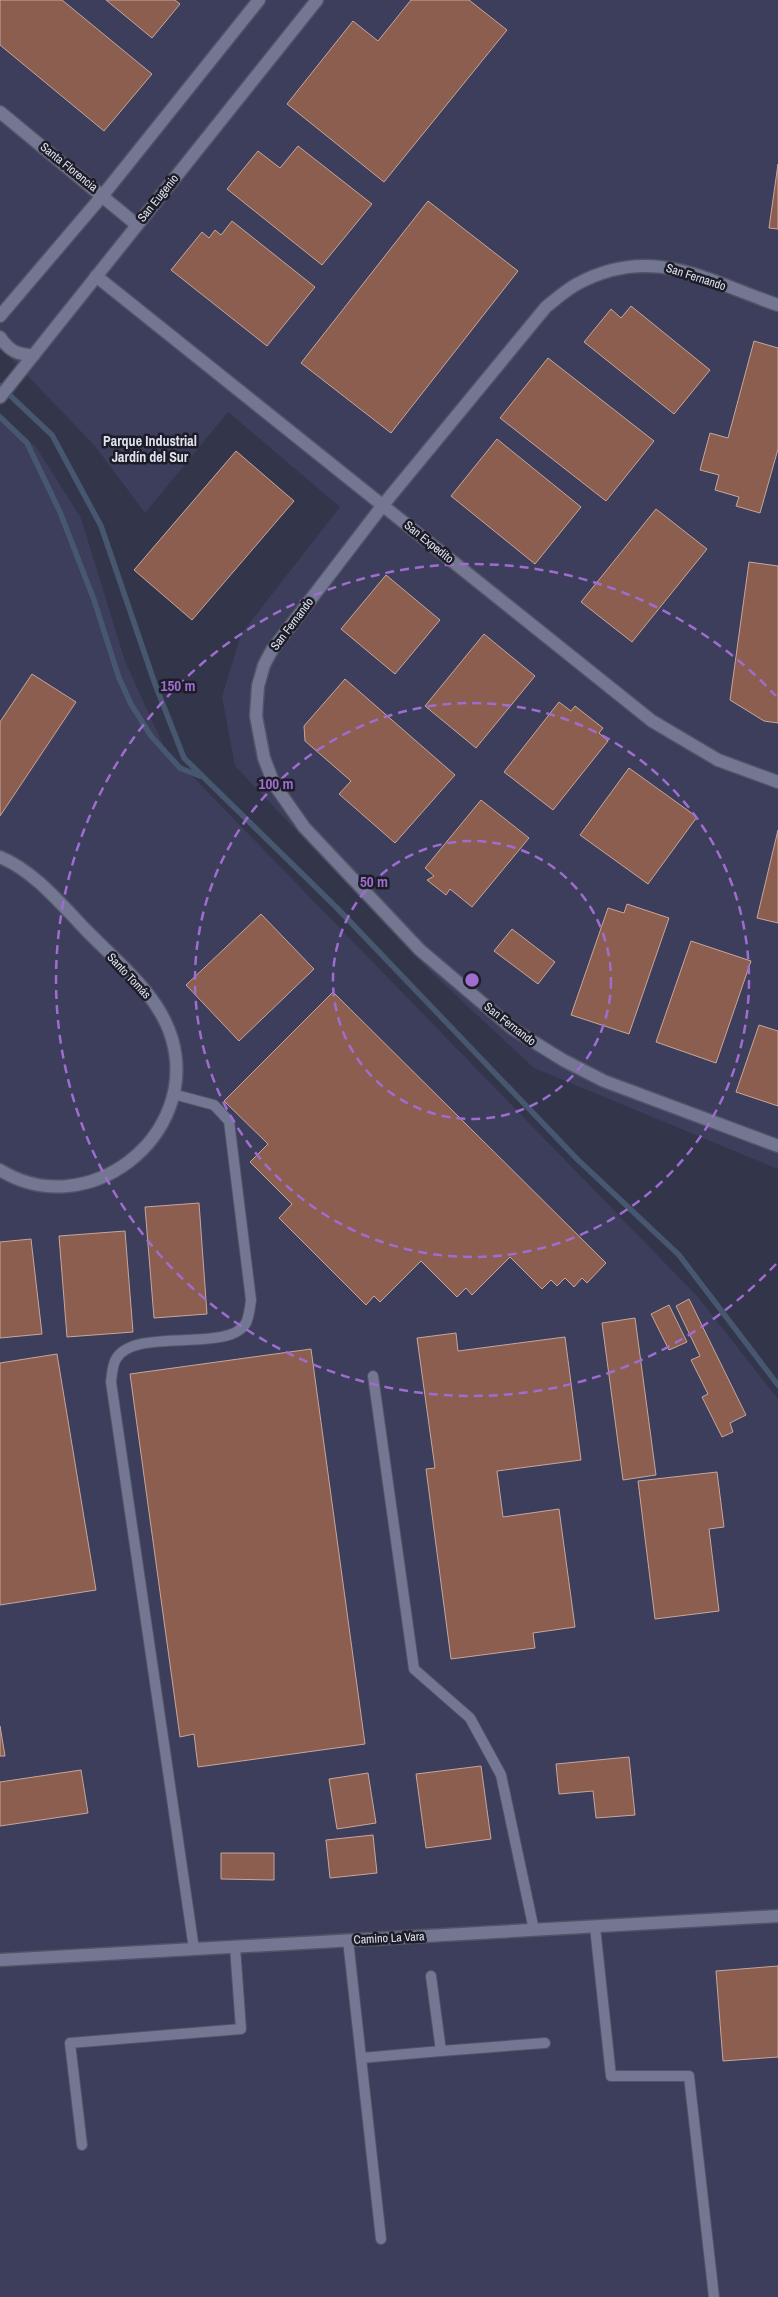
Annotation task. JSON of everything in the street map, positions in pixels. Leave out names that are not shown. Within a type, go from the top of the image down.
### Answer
[{"type":"street","points":[[0,316],[104,195],[259,0]]},
{"type":"street","name":"San Eugenio","points":[[0,397],[317,0]]},
{"type":"street","name":"Santa Florencia","points":[[0,112],[104,195],[137,224]]},
{"type":"street","name":"San Fernando","points":[[778,305],[684,270],[651,264],[622,267],[576,284],[546,307],[383,504],[272,650],[264,665],[258,686],[256,716],[264,758],[274,784],[304,827],[420,950],[513,1029],[542,1048],[604,1081],[778,1146]]},
{"type":"street","name":"San Expedito","points":[[96,276],[652,721],[718,760],[778,782]]},
{"type":"street","points":[[0,337],[6,346],[20,355],[34,355]]},
{"type":"street","name":"Santo Tomás","points":[[0,1170],[22,1181],[44,1186],[64,1186],[98,1181],[111,1174],[141,1152],[157,1131],[173,1094],[176,1070],[172,1039],[166,1024],[147,993],[49,892],[23,871],[1,858]]},
{"type":"street","name":"Camino La Vara","points":[[0,1960],[778,1916]]},
{"type":"lane","points":[[173,1094],[208,1102],[220,1109],[228,1120],[251,1300],[246,1323],[238,1332],[224,1337],[135,1345],[121,1353],[115,1360],[111,1382],[194,1949]]},
{"type":"lane","points":[[373,1376],[414,1669],[470,1718],[501,1775],[534,1930]]},
{"type":"lane","points":[[595,1926],[611,2076],[689,2076],[714,2297]]},
{"type":"lane","points":[[348,1940],[381,2239]]},
{"type":"lane","points":[[82,2145],[70,2043],[241,2028],[235,1947]]},
{"type":"lane","points":[[431,1976],[441,2051]]},
{"type":"lane","points":[[361,2058],[545,2043]]},
{"type":"shaded area","points":[[0,0],[778,0],[778,1169],[534,1068],[431,972],[235,766],[222,697],[241,634],[340,507],[228,412],[145,513],[94,445],[0,347]]},
{"type":"shaded area","points":[[0,413],[36,447],[81,518],[125,661],[164,747],[698,1297],[778,1399],[778,2297],[0,2297]]},
{"type":"building","points":[[0,0],[62,0],[152,74],[104,131],[0,45]]},
{"type":"building","points":[[106,0],[175,0],[180,4],[152,38]]},
{"type":"building","points":[[411,0],[469,0],[507,30],[384,182],[287,104],[353,21],[378,41]]},
{"type":"building","points":[[298,146],[372,204],[322,265],[227,189],[258,151],[280,168]]},
{"type":"building","points":[[778,164],[778,229],[769,228]]},
{"type":"building","points":[[428,201],[518,271],[391,433],[301,363]]},
{"type":"building","points":[[232,221],[315,287],[267,346],[171,270],[202,232],[209,238],[215,230],[221,235]]},
{"type":"building","points":[[631,306],[710,370],[674,414],[584,342],[611,309],[621,318]]},
{"type":"building","points":[[754,341],[778,348],[778,449],[760,513],[736,506],[739,497],[715,490],[719,475],[700,470],[710,433],[728,438]]},
{"type":"building","points":[[548,358],[654,441],[606,501],[500,418]]},
{"type":"building","points":[[497,439],[581,507],[535,564],[451,496]]},
{"type":"building","points":[[236,451],[294,501],[192,620],[134,570]]},
{"type":"building","points":[[656,509],[707,549],[632,642],[581,602]]},
{"type":"building","points":[[749,562],[778,566],[778,723],[764,721],[730,700]]},
{"type":"building","points":[[386,575],[440,620],[395,674],[341,629]]},
{"type":"building","points":[[484,634],[535,676],[476,748],[425,706]]},
{"type":"building","points":[[32,674],[76,702],[0,816],[0,722]]},
{"type":"building","points":[[345,679],[455,775],[395,843],[339,794],[351,781],[305,741],[304,726]]},
{"type":"building","points":[[559,702],[571,711],[575,706],[603,728],[599,733],[608,741],[553,810],[504,772]]},
{"type":"building","points":[[629,768],[697,817],[648,884],[580,835]]},
{"type":"building","points":[[481,800],[529,838],[472,907],[450,889],[446,895],[427,880],[434,876],[425,868]]},
{"type":"building","points":[[778,830],[778,923],[757,918]]},
{"type":"building","points":[[627,904],[669,918],[629,1034],[571,1015],[608,908],[624,913]]},
{"type":"building","points":[[261,914],[314,969],[239,1041],[186,985]]},
{"type":"building","points":[[512,929],[555,962],[538,984],[494,951]]},
{"type":"building","points":[[691,941],[751,961],[716,1063],[656,1042]]},
{"type":"building","points":[[333,992],[606,1263],[587,1283],[582,1278],[574,1287],[565,1278],[557,1286],[551,1280],[542,1289],[510,1257],[472,1295],[466,1288],[457,1297],[421,1261],[380,1302],[374,1296],[366,1305],[279,1218],[292,1204],[250,1162],[268,1144],[224,1101]]},
{"type":"building","points":[[759,1025],[778,1031],[778,1106],[736,1092]]},
{"type":"building","points":[[199,1203],[207,1314],[154,1318],[145,1207]]},
{"type":"building","points":[[125,1231],[133,1332],[67,1337],[59,1236]]},
{"type":"building","points":[[31,1239],[42,1334],[0,1338],[0,1242]]},
{"type":"building","points":[[689,1299],[746,1415],[730,1423],[733,1432],[722,1437],[702,1397],[708,1394],[691,1360],[700,1356],[676,1306]]},
{"type":"building","points":[[669,1305],[687,1342],[669,1350],[651,1314]]},
{"type":"building","points":[[635,1318],[656,1475],[623,1480],[602,1323]]},
{"type":"building","points":[[456,1333],[458,1351],[565,1337],[581,1460],[497,1471],[503,1517],[559,1509],[575,1627],[533,1633],[535,1648],[451,1659],[426,1469],[435,1468],[417,1338]]},
{"type":"building","points":[[311,1349],[365,1744],[198,1767],[194,1734],[180,1737],[130,1374]]},
{"type":"building","points":[[57,1354],[96,1590],[0,1605],[0,1363]]},
{"type":"building","points":[[717,1472],[724,1527],[709,1529],[719,1611],[655,1619],[638,1481]]},
{"type":"building","points":[[0,1726],[5,1756],[0,1756]]},
{"type":"building","points":[[629,1757],[635,1815],[596,1818],[593,1791],[559,1794],[556,1764]]},
{"type":"building","points":[[481,1766],[491,1839],[426,1848],[416,1774]]},
{"type":"building","points":[[81,1770],[88,1813],[0,1826],[0,1782]]},
{"type":"building","points":[[368,1773],[376,1823],[337,1829],[329,1779]]},
{"type":"building","points":[[373,1835],[377,1873],[330,1878],[326,1840]]},
{"type":"building","points":[[221,1853],[274,1853],[274,1880],[221,1879]]},
{"type":"building","points":[[778,1966],[778,2057],[723,2061],[716,1971]]},
{"type":"waterway","points":[[0,386],[52,435],[101,526],[155,684],[184,758],[337,908],[577,1159],[679,1255],[778,1385]]},
{"type":"waterway","points":[[0,417],[27,443],[60,512],[94,600],[119,678],[131,704],[151,736],[180,768],[200,776]]},
{"type":"district","name":"Parque Industrial Jardín del Sur","points":[[150,450]]}]
